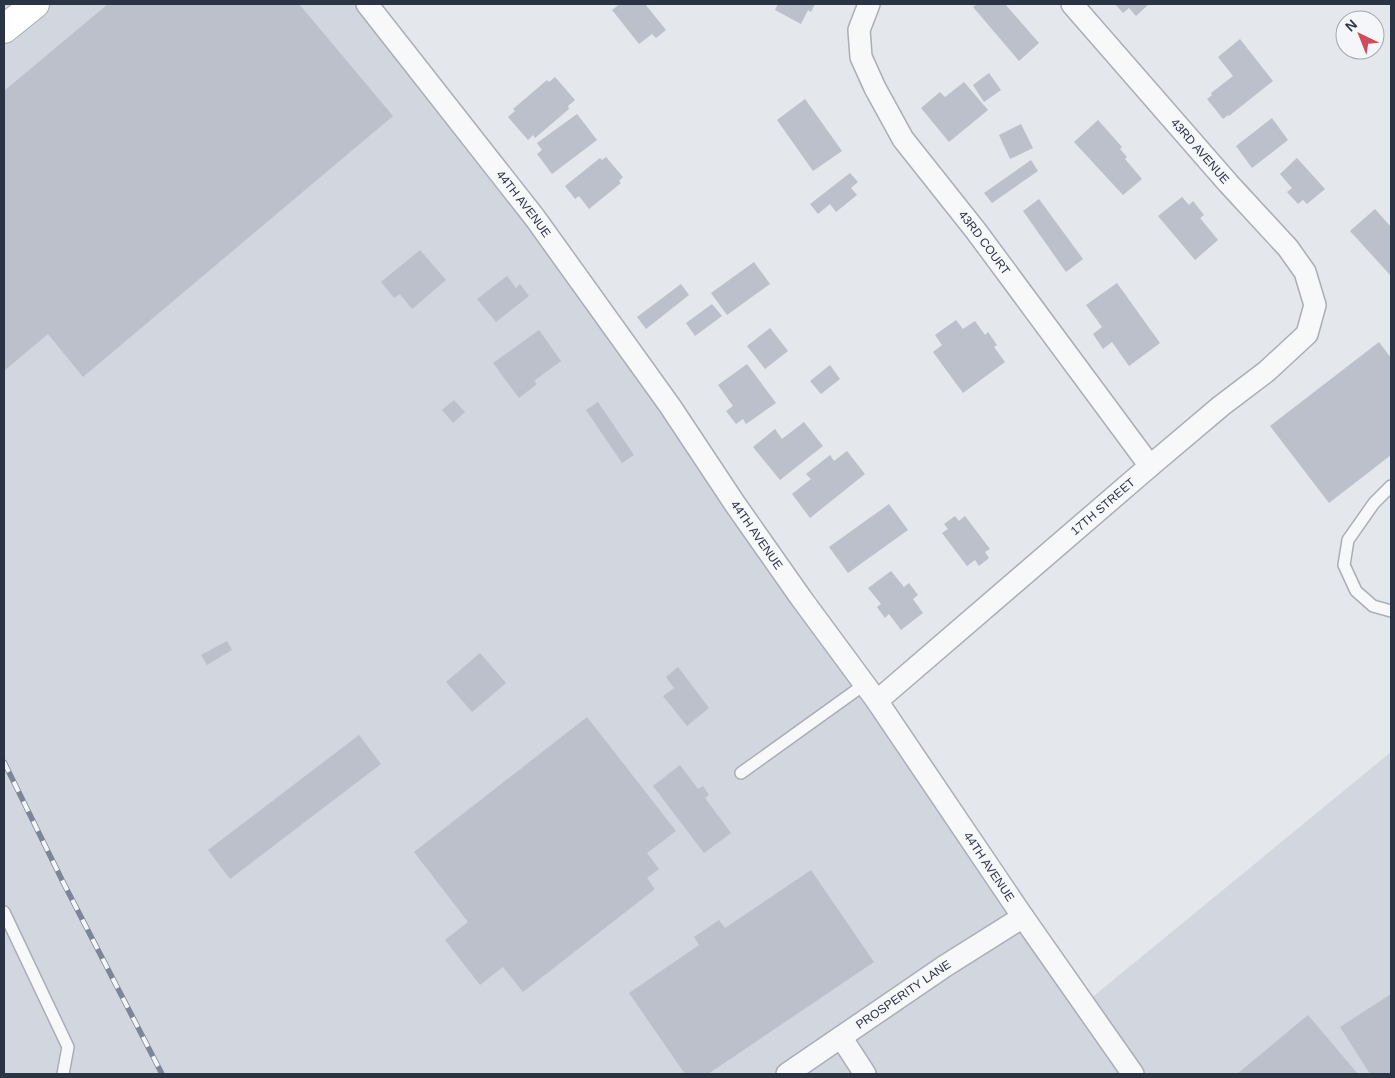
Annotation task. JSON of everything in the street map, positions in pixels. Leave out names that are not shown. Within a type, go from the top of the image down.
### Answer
[{"type":"street","points":[[4,29],[35,4]]},
{"type":"street","name":"44TH AVENUE","points":[[367,4],[535,218],[670,406],[746,519],[871,693],[1023,917],[1133,1074]]},
{"type":"street","name":"43RD COURT","points":[[869,4],[859,30],[861,58],[903,139],[976,231],[1150,466]]},
{"type":"street","name":"43RD AVENUE","points":[[1072,4],[1228,183],[1288,248],[1305,272],[1315,305]]},
{"type":"street","name":"17TH STREET","points":[[871,693],[1221,406],[1267,371],[1307,334],[1315,305]]},
{"type":"street","name":"PROSPERITY LANE","points":[[788,1074],[944,966],[1023,917]]},
{"type":"street","points":[[841,1037],[865,1074]]},
{"type":"lane","points":[[1391,486],[1374,503],[1348,540],[1344,565],[1356,590],[1373,606],[1391,611]]},
{"type":"lane","points":[[741,773],[871,693]]},
{"type":"lane","points":[[4,912],[68,1047],[63,1074]]},
{"type":"shaded area","points":[[4,4],[369,4],[1084,1004],[1391,752],[1391,1074],[4,1074]]},
{"type":"building","points":[[108,4],[299,4],[393,116],[83,377],[48,334],[4,371],[4,91]]},
{"type":"building","points":[[620,4],[645,4],[666,30],[656,38],[652,34],[639,44],[612,10]]},
{"type":"building","points":[[778,4],[815,4],[811,12],[808,10],[801,24],[775,10]]},
{"type":"building","points":[[977,4],[1005,4],[1039,43],[1019,61],[973,7]]},
{"type":"building","points":[[1115,4],[1149,4],[1136,16],[1129,8],[1123,13]]},
{"type":"building","points":[[1240,39],[1273,81],[1223,119],[1207,99],[1212,95],[1211,93],[1233,76],[1218,57]]},
{"type":"building","points":[[989,73],[1001,90],[984,102],[973,85]]},
{"type":"building","points":[[555,77],[575,100],[568,106],[569,109],[535,138],[533,135],[528,140],[508,117],[515,111],[513,109],[547,80],[549,82]]},
{"type":"building","points":[[964,82],[988,110],[949,142],[921,108],[940,92],[945,97]]},
{"type":"building","points":[[805,99],[842,151],[813,171],[777,120]]},
{"type":"building","points":[[577,114],[597,140],[552,174],[537,154],[542,150],[537,143]]},
{"type":"building","points":[[1272,118],[1288,140],[1252,168],[1236,146]]},
{"type":"building","points":[[1098,120],[1122,147],[1120,149],[1127,157],[1125,159],[1142,179],[1123,195],[1074,142]]},
{"type":"building","points":[[1021,124],[1033,148],[1010,159],[999,135]]},
{"type":"building","points":[[606,157],[623,177],[619,181],[621,183],[589,209],[579,196],[575,199],[565,186],[600,158],[602,160]]},
{"type":"building","points":[[1297,158],[1325,189],[1307,204],[1303,200],[1298,204],[1287,192],[1292,188],[1280,174]]},
{"type":"building","points":[[1031,160],[1038,171],[992,203],[984,193]]},
{"type":"building","points":[[850,173],[858,182],[851,188],[857,195],[836,212],[830,204],[818,214],[810,204]]},
{"type":"building","points":[[1182,197],[1189,205],[1193,201],[1204,215],[1200,218],[1218,240],[1195,260],[1158,216]]},
{"type":"building","points":[[1039,199],[1083,259],[1066,272],[1023,211]]},
{"type":"building","points":[[1375,209],[1391,227],[1391,276],[1350,231]]},
{"type":"building","points":[[420,250],[446,280],[412,309],[400,294],[394,298],[381,282]]},
{"type":"building","points":[[754,262],[770,284],[727,315],[711,293]]},
{"type":"building","points":[[507,276],[516,288],[520,284],[529,296],[496,322],[477,299]]},
{"type":"building","points":[[1117,283],[1160,343],[1129,366],[1112,342],[1103,349],[1093,334],[1102,327],[1086,305]]},
{"type":"building","points":[[681,284],[689,295],[646,329],[637,317]]},
{"type":"building","points":[[712,304],[722,316],[695,336],[686,323]]},
{"type":"building","points":[[956,320],[963,329],[975,321],[985,335],[988,332],[997,345],[994,347],[1005,362],[963,393],[933,352],[942,345],[935,335]]},
{"type":"building","points":[[770,328],[788,351],[765,369],[747,346]]},
{"type":"building","points":[[539,330],[561,361],[534,381],[537,384],[519,398],[493,363]]},
{"type":"building","points":[[1379,342],[1391,358],[1391,455],[1329,503],[1270,426]]},
{"type":"building","points":[[747,364],[776,403],[746,424],[743,419],[736,424],[726,411],[733,406],[718,385]]},
{"type":"building","points":[[830,365],[840,379],[821,394],[810,381]]},
{"type":"building","points":[[454,400],[465,412],[453,423],[442,410]]},
{"type":"building","points":[[598,402],[634,455],[622,463],[586,410]]},
{"type":"building","points":[[804,422],[823,446],[780,480],[753,447],[775,429],[782,439]]},
{"type":"building","points":[[847,451],[865,474],[810,518],[792,494],[811,479],[806,474],[830,455],[834,461]]},
{"type":"building","points":[[889,504],[908,530],[848,573],[829,547]]},
{"type":"building","points":[[955,516],[959,521],[965,516],[990,549],[985,552],[989,558],[979,566],[975,560],[967,566],[942,533],[948,529],[944,524]]},
{"type":"building","points":[[891,571],[904,587],[909,583],[918,595],[913,599],[923,613],[901,630],[889,614],[885,618],[877,607],[881,604],[868,588]]},
{"type":"building","points":[[227,641],[232,650],[207,665],[201,655]]},
{"type":"building","points":[[480,653],[506,683],[472,712],[446,682]]},
{"type":"building","points":[[678,667],[709,708],[687,726],[663,696],[674,688],[666,677]]},
{"type":"building","points":[[587,717],[676,831],[647,853],[659,869],[647,878],[655,889],[523,992],[503,967],[480,985],[445,940],[468,922],[414,852]]},
{"type":"building","points":[[359,735],[381,764],[230,879],[208,850]]},
{"type":"building","points":[[680,765],[698,789],[703,786],[709,795],[705,798],[731,833],[704,853],[653,786]]},
{"type":"building","points":[[811,870],[874,962],[708,1074],[685,1074],[629,993],[699,945],[694,937],[719,920],[725,928]]},
{"type":"building","points":[[1391,994],[1391,1074],[1370,1074],[1340,1027]]},
{"type":"building","points":[[1308,1015],[1358,1074],[1237,1074]]},
{"type":"railway","points":[[4,762],[63,882],[162,1074]]}]
